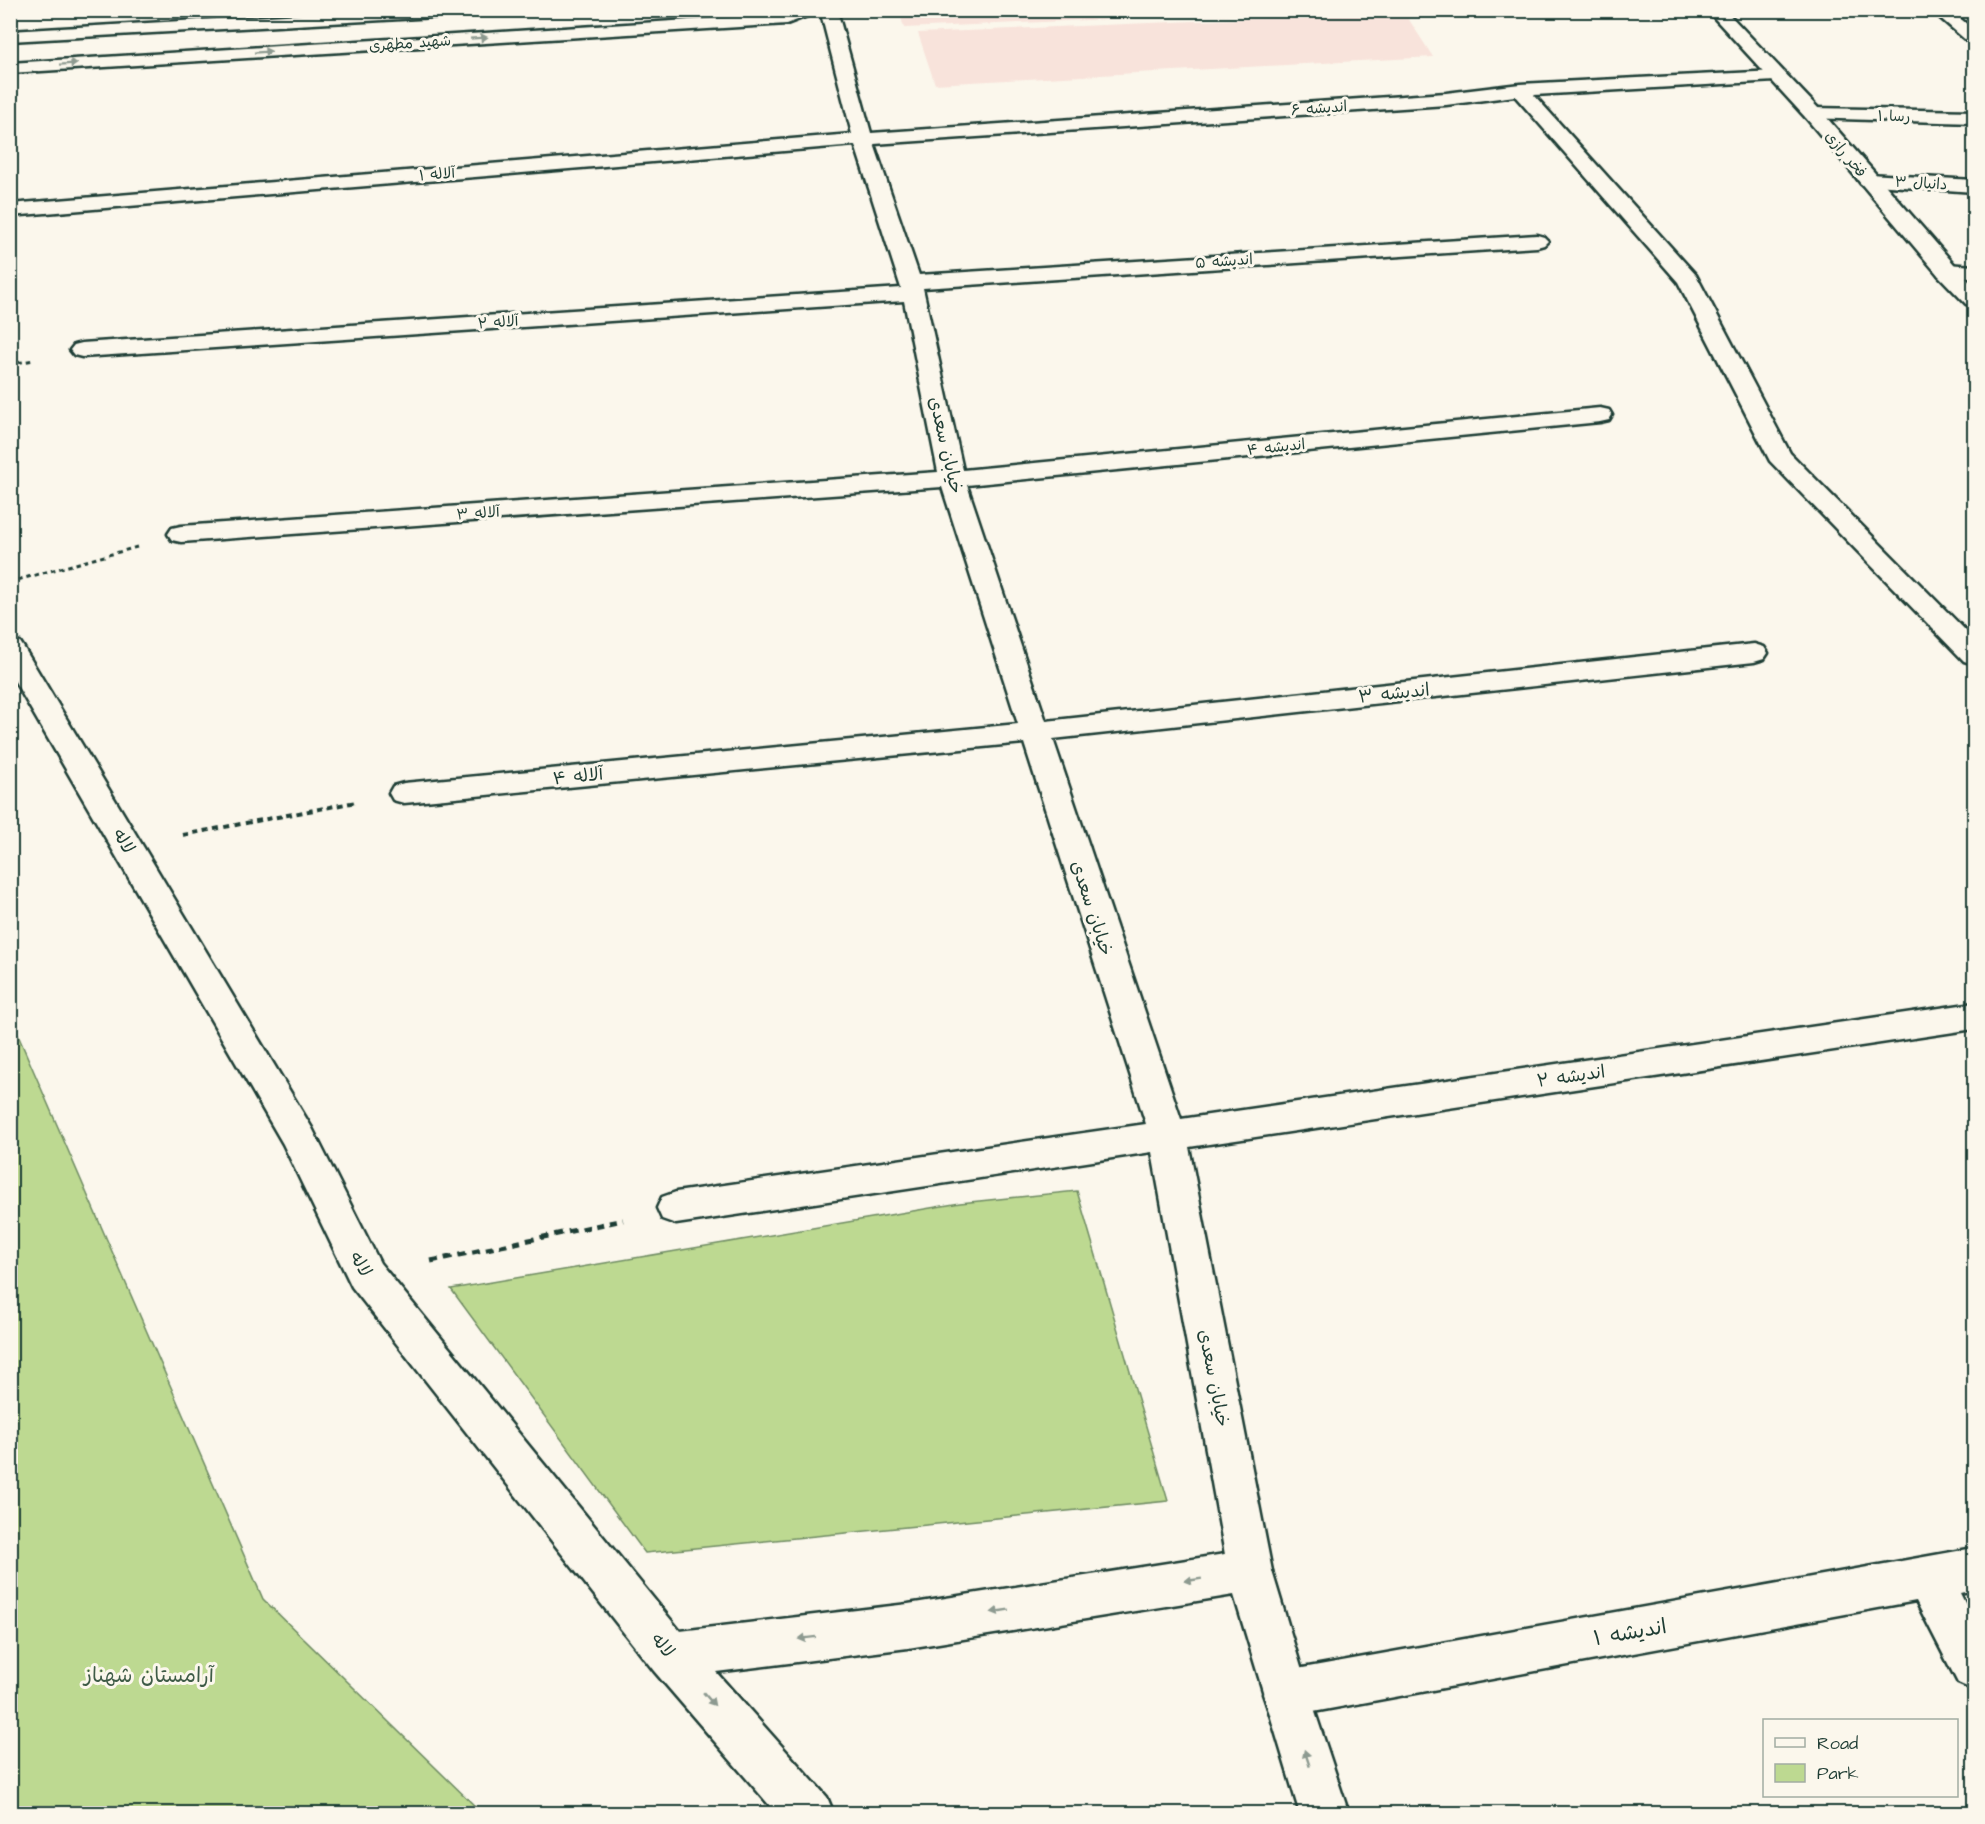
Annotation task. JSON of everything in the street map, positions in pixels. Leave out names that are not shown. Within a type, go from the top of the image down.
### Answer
[{"type":"street","name":"شهید مطهری","points":[[10,36],[471,10]]},
{"type":"street","name":"شهید مطهری","points":[[10,68],[787,19],[807,10]]},
{"type":"street","name":"خیابان سعدی","points":[[828,10],[863,139],[912,288],[952,479],[1168,1136],[1250,1571],[1286,1694],[1325,1814]]},
{"type":"street","name":"فخر رازی","points":[[1715,10],[1813,114],[1947,271],[1974,299]]},
{"type":"street","points":[[1940,10],[1974,38]]},
{"type":"street","name":"اندیشه ۶","points":[[863,139],[1446,99],[1520,90],[1775,76]]},
{"type":"street","points":[[1520,90],[1688,280],[1779,456],[1974,655]]},
{"type":"street","name":"رسا ۱","points":[[1813,114],[1974,117]]},
{"type":"street","name":"آلاله ۱","points":[[10,210],[863,139]]},
{"type":"street","name":"دانیال ۳","points":[[1868,180],[1974,186]]},
{"type":"street","name":"اندیشه ۵","points":[[912,288],[1537,241]]},
{"type":"street","points":[[1947,271],[1974,272]]},
{"type":"street","name":"آلاله ۲","points":[[82,350],[912,288]]},
{"type":"street","name":"اندیشه ۴","points":[[952,479],[1600,415]]},
{"type":"street","name":"آلاله ۳","points":[[181,534],[952,479]]},
{"type":"street","name":"لاله","points":[[10,648],[299,1138],[366,1275],[670,1655],[810,1814]]},
{"type":"street","name":"اندیشه ۳","points":[[1034,732],[1754,653]]},
{"type":"street","name":"آلاله ۴","points":[[404,793],[1034,732]]},
{"type":"street","name":"اندیشه ۲","points":[[676,1208],[1974,1016]]},
{"type":"street","name":"اندیشه ۱","points":[[1286,1694],[1974,1569]]},
{"type":"street","points":[[670,1655],[908,1626],[1250,1571]]},
{"type":"street","points":[[1928,1578],[1974,1667]]},
{"type":"path","points":[[10,582],[181,534]]},
{"type":"path","points":[[127,846],[404,793]]},
{"type":"path","points":[[366,1275],[676,1208]]},
{"type":"shaded area","points":[[899,10],[1291,10],[1291,11],[904,28]]},
{"type":"shaded area","points":[[1404,12],[1433,57],[935,84],[918,33]]},
{"type":"green space","name":"آرامستان شهناز","points":[[11,1019],[263,1599],[482,1813],[11,1813]]},
{"type":"green space","points":[[1077,1191],[1168,1501],[645,1553],[451,1289],[960,1203]]}]
